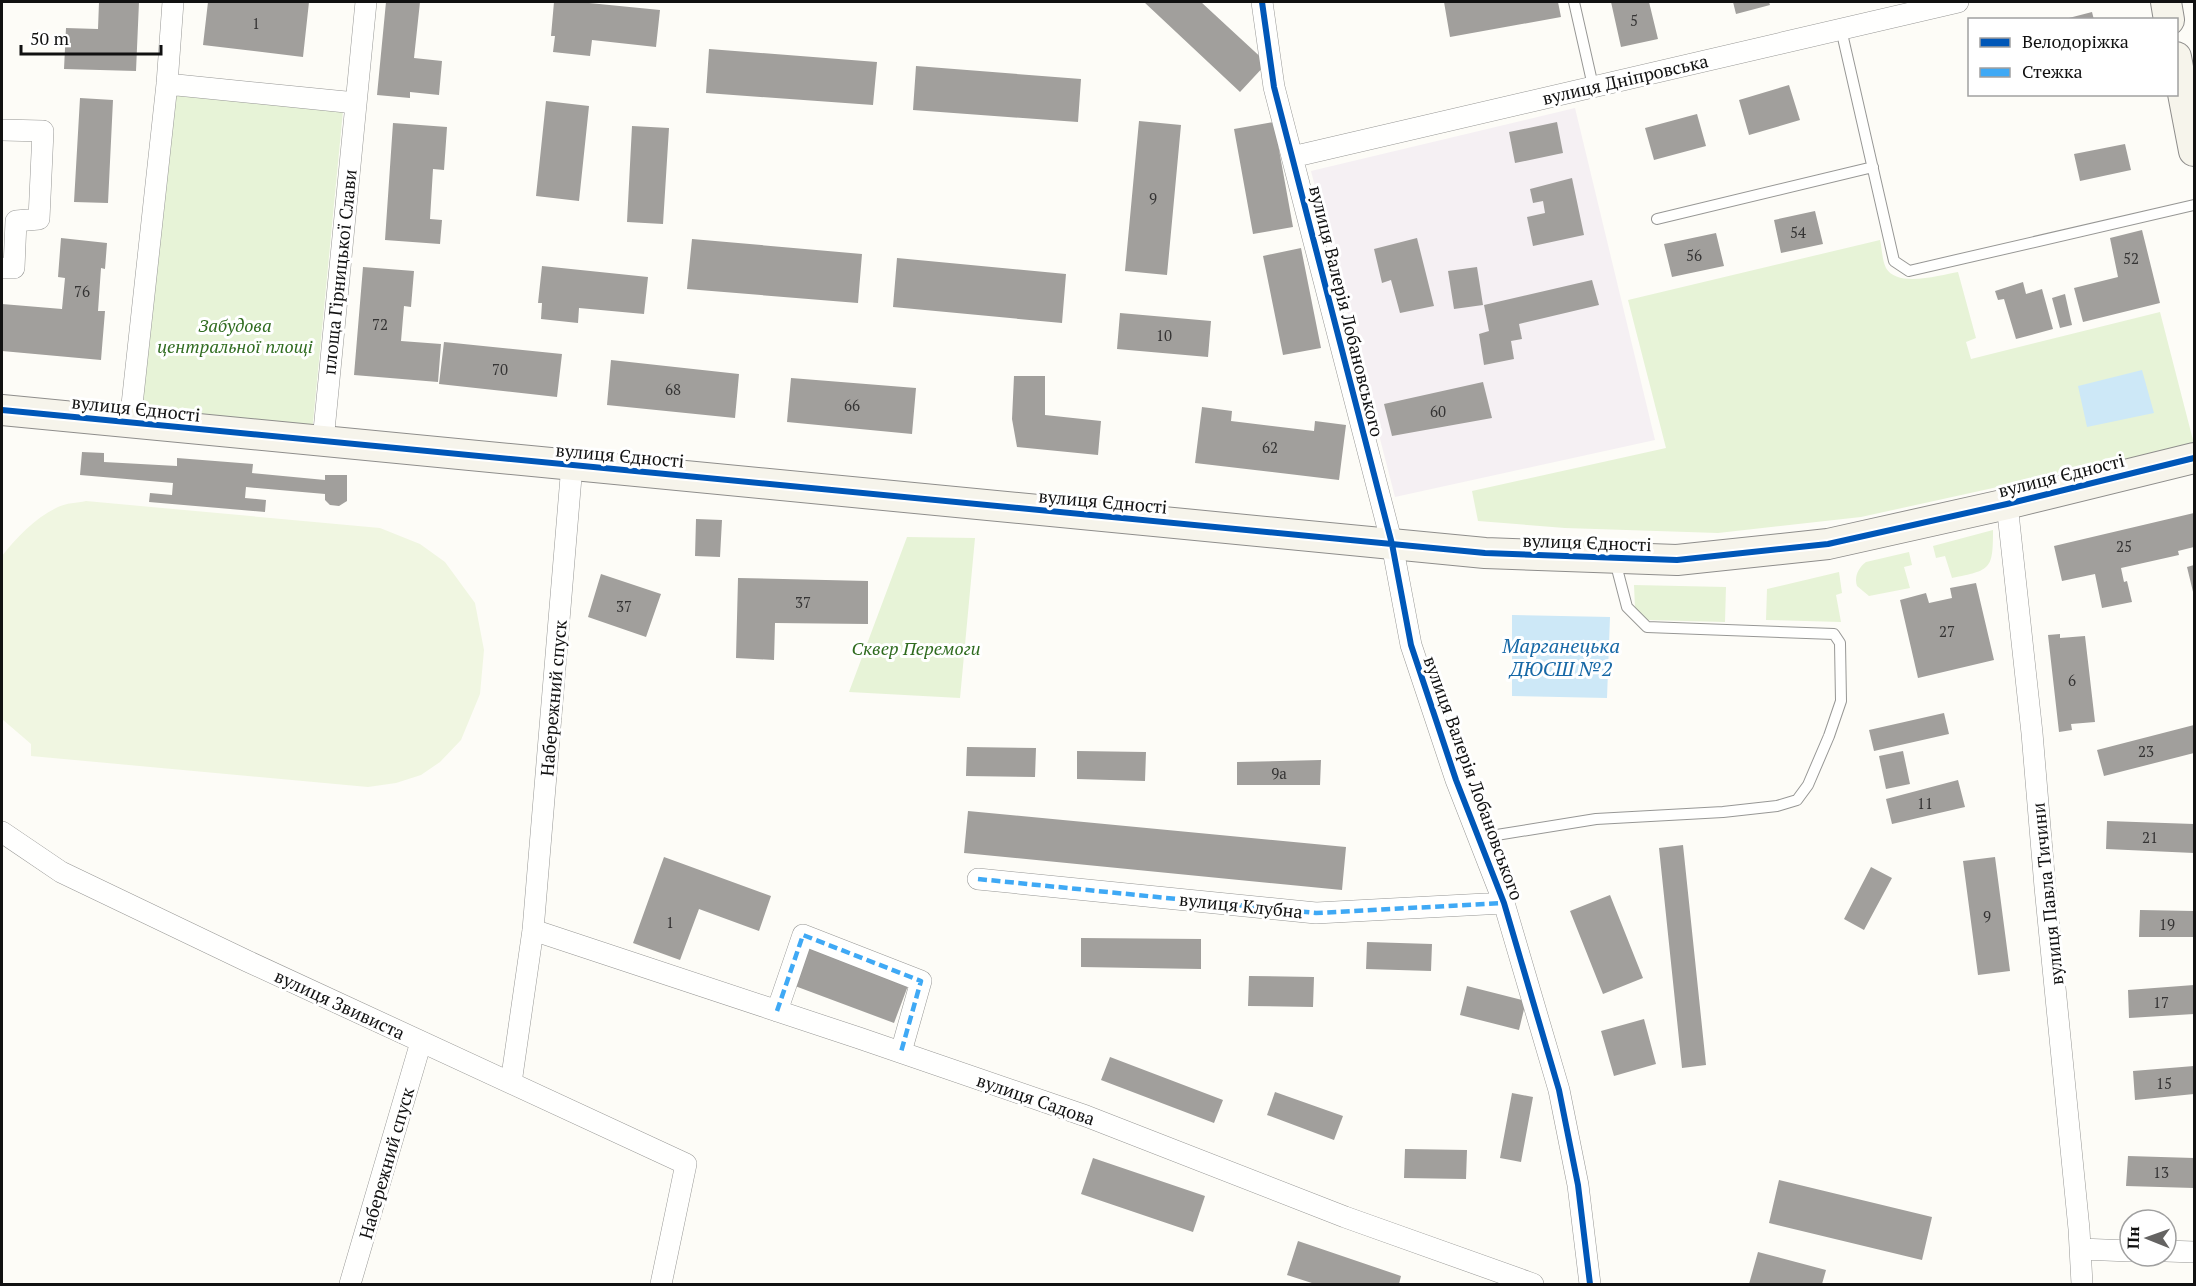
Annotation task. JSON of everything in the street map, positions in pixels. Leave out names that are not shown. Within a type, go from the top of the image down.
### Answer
[{"type":"street","points":[[130,423],[167,84],[173,2]]},
{"type":"street","name":"площа Гірницької Слави","points":[[323,441],[366,2]]},
{"type":"street","name":"вулиця Валерія Лобановського","points":[[1262,2],[1274,87],[1392,544],[1411,645],[1456,780],[1504,903],[1559,1090],[1578,1185],[1590,1284]]},
{"type":"street","name":"вулиця Дніпровська","points":[[1292,157],[1958,2]]},
{"type":"street","points":[[2166,2],[2169,18]]},
{"type":"street","points":[[2178,62],[2189,91],[2194,151]]},
{"type":"street","points":[[167,84],[356,103]]},
{"type":"street","points":[[2,130],[43,131],[39,219],[16,221],[14,268],[2,268]]},
{"type":"street","name":"вулиця Єдності","points":[[2,410],[1485,553],[1677,560],[1828,544],[2007,504],[2194,458]]},
{"type":"street","name":"Набережний спуск","points":[[510,1083],[533,930],[572,465]]},
{"type":"street","name":"вулиця Павла Тичини","points":[[2007,504],[2060,1023],[2082,1284]]},
{"type":"street","name":"вулиця Звивиста","points":[[2,832],[62,872],[421,1042],[686,1164],[661,1284]]},
{"type":"street","name":"вулиця Клубна","points":[[978,879],[1316,913],[1504,903]]},
{"type":"street","name":"вулиця Садова","points":[[533,930],[1086,1116],[1345,1217],[1533,1284]]},
{"type":"street","points":[[777,1011],[802,934],[921,981],[901,1052]]},
{"type":"street","name":"Набережний спуск","points":[[350,1284],[421,1042]]},
{"type":"street","points":[[2080,1249],[2118,1251]]},
{"type":"street","points":[[2178,1251],[2194,1252]]},
{"type":"lane","points":[[1574,2],[1593,86]]},
{"type":"lane","points":[[1841,29],[1894,261],[1909,271],[2194,205]]},
{"type":"lane","points":[[1657,219],[1872,167]]},
{"type":"lane","points":[[1478,838],[1596,819],[1723,812],[1777,806],[1797,800],[1808,785],[1841,701],[1840,643],[1834,634],[1647,627],[1627,607],[1614,558]]},
{"type":"shaded area","points":[[1575,108],[1655,440],[1395,497],[1311,171]]},
{"type":"green space","name":"Забудова центральної площі","points":[[173,92],[343,111],[312,433],[140,413]]},
{"type":"green space","points":[[1880,240],[1886,268],[1892,274],[1909,279],[1920,279],[1958,272],[1976,338],[1966,342],[1971,359],[2160,312],[2194,444],[1861,517],[1718,533],[1565,528],[1478,521],[1472,491],[1666,448],[1628,300]]},
{"type":"green space","points":[[86,501],[380,528],[420,544],[445,562],[475,603],[484,650],[480,694],[461,740],[440,762],[421,775],[396,783],[368,787],[31,756],[31,744],[2,719],[2,556],[20,535],[50,511],[68,504]]},
{"type":"green space","points":[[1993,530],[1990,561],[1982,570],[1952,578],[1945,556],[1936,558],[1933,546]]},
{"type":"green space","name":"Сквер Перемоги","points":[[907,537],[975,538],[960,698],[849,692]]},
{"type":"green space","points":[[1909,552],[1912,565],[1904,567],[1910,588],[1869,596],[1857,586],[1857,573],[1866,562]]},
{"type":"green space","points":[[1839,572],[1842,593],[1836,595],[1841,622],[1766,620],[1767,589]]},
{"type":"green space","points":[[1634,585],[1726,587],[1725,622],[1647,620],[1635,608]]},
{"type":"water","points":[[2142,370],[2154,413],[2087,427],[2078,386]]},
{"type":"water","name":"Марганецька ДЮСШ №2","points":[[1512,615],[1610,617],[1607,698],[1512,696]]},
{"type":"building","points":[[99,2],[139,2],[136,71],[64,69],[66,28],[98,29]]},
{"type":"building","points":[[208,2],[309,2],[303,57],[203,45]]},
{"type":"building","points":[[386,2],[420,2],[414,58],[442,61],[439,95],[410,92],[410,98],[377,95]]},
{"type":"building","points":[[554,2],[579,2],[660,10],[656,47],[592,40],[590,56],[553,52],[555,36],[551,36]]},
{"type":"building","points":[[1144,2],[1201,2],[1267,63],[1240,92]]},
{"type":"building","points":[[1444,2],[1558,2],[1561,17],[1450,37]]},
{"type":"building","points":[[1611,2],[1649,2],[1658,39],[1621,47]]},
{"type":"building","points":[[1733,2],[1769,2],[1770,5],[1736,14]]},
{"type":"building","points":[[2092,12],[2094,18],[2069,18]]},
{"type":"building","points":[[709,49],[877,62],[873,105],[706,93]]},
{"type":"building","points":[[916,66],[1081,79],[1078,122],[913,110]]},
{"type":"building","points":[[1789,85],[1800,120],[1749,135],[1739,100]]},
{"type":"building","points":[[80,98],[113,100],[108,203],[74,202]]},
{"type":"building","points":[[546,101],[589,106],[579,201],[536,196]]},
{"type":"building","points":[[1697,114],[1706,146],[1654,160],[1645,128]]},
{"type":"building","points":[[1139,121],[1181,125],[1167,275],[1125,271]]},
{"type":"building","points":[[1274,122],[1293,227],[1253,234],[1234,129]]},
{"type":"building","points":[[1557,122],[1563,153],[1515,163],[1509,132]]},
{"type":"building","points":[[393,123],[447,127],[444,170],[433,169],[430,219],[442,220],[440,244],[385,240]]},
{"type":"building","points":[[632,126],[669,128],[663,224],[627,222]]},
{"type":"building","points":[[2125,144],[2131,170],[2080,181],[2074,154]]},
{"type":"building","points":[[1572,178],[1584,235],[1533,246],[1527,217],[1545,213],[1543,201],[1533,203],[1530,189]]},
{"type":"building","points":[[1815,211],[1823,244],[1781,253],[1774,220]]},
{"type":"building","points":[[2142,230],[2160,303],[2083,322],[2074,288],[2118,277],[2110,238]]},
{"type":"building","points":[[1716,233],[1724,266],[1672,277],[1664,244]]},
{"type":"building","points":[[61,238],[107,243],[105,269],[101,268],[98,311],[105,311],[101,360],[2,351],[2,304],[62,309],[65,278],[58,277]]},
{"type":"building","points":[[1417,238],[1434,306],[1400,313],[1391,280],[1382,283],[1374,249]]},
{"type":"building","points":[[692,239],[862,254],[858,303],[687,289]]},
{"type":"building","points":[[1301,248],[1321,348],[1283,355],[1263,256]]},
{"type":"building","points":[[897,258],[1066,274],[1062,323],[893,307]]},
{"type":"building","points":[[542,266],[648,277],[644,314],[579,308],[578,323],[541,319],[542,303],[538,303]]},
{"type":"building","points":[[363,267],[414,271],[411,307],[404,306],[401,341],[441,344],[438,382],[354,375]]},
{"type":"building","points":[[1477,267],[1483,305],[1454,309],[1448,271]]},
{"type":"building","points":[[1592,280],[1599,305],[1519,324],[1522,339],[1511,341],[1514,359],[1484,365],[1479,334],[1489,331],[1484,305]]},
{"type":"building","points":[[2023,282],[2026,294],[2042,289],[2053,329],[2016,339],[2004,299],[1998,300],[1995,291]]},
{"type":"building","points":[[2065,294],[2072,325],[2060,328],[2052,298]]},
{"type":"building","points":[[1120,313],[1211,321],[1208,357],[1117,349]]},
{"type":"building","points":[[444,342],[562,354],[557,397],[439,384]]},
{"type":"building","points":[[611,360],[739,374],[735,418],[607,405]]},
{"type":"building","points":[[1014,376],[1045,376],[1045,415],[1101,421],[1098,455],[1017,447],[1012,419]]},
{"type":"building","points":[[791,378],[916,388],[912,434],[787,422]]},
{"type":"building","points":[[1483,382],[1492,418],[1392,436],[1384,404]]},
{"type":"building","points":[[1202,407],[1232,411],[1231,421],[1314,431],[1315,421],[1346,425],[1339,480],[1195,463]]},
{"type":"building","points":[[82,452],[104,453],[104,462],[177,466],[177,458],[253,464],[252,473],[325,480],[325,475],[347,475],[347,501],[339,506],[330,505],[325,500],[325,494],[246,487],[245,498],[266,500],[265,512],[149,502],[150,493],[172,495],[173,483],[80,475]]},
{"type":"building","points":[[2194,513],[2194,547],[2178,551],[2179,555],[2121,568],[2132,602],[2102,608],[2095,574],[2062,581],[2054,546]]},
{"type":"building","points":[[696,519],[722,520],[720,557],[695,556]]},
{"type":"building","points":[[2194,565],[2194,596],[2187,567]]},
{"type":"building","points":[[601,574],[661,594],[646,637],[588,617]]},
{"type":"building","points":[[738,578],[868,581],[868,624],[775,623],[774,660],[736,658]]},
{"type":"building","points":[[1976,583],[1994,660],[1918,678],[1900,600],[1926,593],[1929,603],[1952,598],[1950,588]]},
{"type":"building","points":[[2060,634],[2060,638],[2085,636],[2095,722],[2071,724],[2072,730],[2059,732],[2048,635]]},
{"type":"building","points":[[1944,713],[1949,734],[1874,751],[1869,730]]},
{"type":"building","points":[[2194,725],[2194,753],[2104,776],[2097,750]]},
{"type":"building","points":[[967,747],[1036,748],[1035,777],[966,776]]},
{"type":"building","points":[[1077,751],[1146,752],[1145,781],[1077,779]]},
{"type":"building","points":[[1903,751],[1910,784],[1886,789],[1879,756]]},
{"type":"building","points":[[1321,760],[1320,785],[1237,785],[1237,762]]},
{"type":"building","points":[[1958,780],[1965,807],[1892,824],[1886,799]]},
{"type":"building","points":[[968,811],[1346,847],[1342,890],[964,853]]},
{"type":"building","points":[[2107,821],[2194,824],[2194,853],[2106,849]]},
{"type":"building","points":[[1683,845],[1706,1065],[1682,1068],[1659,848]]},
{"type":"building","points":[[664,857],[771,896],[759,931],[699,909],[680,960],[633,943]]},
{"type":"building","points":[[1995,857],[2010,971],[1978,975],[1963,861]]},
{"type":"building","points":[[1871,867],[1892,878],[1864,930],[1844,919]]},
{"type":"building","points":[[1610,895],[1643,978],[1603,994],[1570,911]]},
{"type":"building","points":[[2140,910],[2194,911],[2194,937],[2139,937]]},
{"type":"building","points":[[1081,938],[1201,939],[1201,969],[1081,967]]},
{"type":"building","points":[[1367,942],[1432,944],[1431,971],[1366,969]]},
{"type":"building","points":[[810,946],[909,983],[894,1023],[795,986]]},
{"type":"building","points":[[1249,976],[1314,977],[1313,1007],[1248,1006]]},
{"type":"building","points":[[2194,985],[2194,1014],[2129,1018],[2128,990]]},
{"type":"building","points":[[1467,986],[1526,1001],[1519,1030],[1460,1015]]},
{"type":"building","points":[[1644,1019],[1656,1064],[1614,1076],[1601,1031]]},
{"type":"building","points":[[1110,1057],[1223,1100],[1214,1123],[1101,1080]]},
{"type":"building","points":[[2194,1066],[2194,1094],[2135,1100],[2133,1071]]},
{"type":"building","points":[[1275,1092],[1343,1116],[1334,1140],[1267,1115]]},
{"type":"building","points":[[1512,1093],[1533,1097],[1521,1162],[1500,1158]]},
{"type":"building","points":[[1405,1149],[1467,1150],[1466,1179],[1404,1178]]},
{"type":"building","points":[[2128,1156],[2194,1158],[2194,1188],[2126,1186]]},
{"type":"building","points":[[1093,1158],[1205,1196],[1193,1232],[1081,1194]]},
{"type":"building","points":[[1779,1180],[1932,1217],[1922,1260],[1769,1223]]},
{"type":"building","points":[[1298,1241],[1401,1276],[1399,1284],[1315,1284],[1287,1275]]},
{"type":"building","points":[[1758,1252],[1826,1270],[1822,1284],[1749,1284]]},
{"type":"marked path","points":[[978,879],[1316,913],[1504,903]]},
{"type":"marked path","points":[[777,1011],[803,935],[921,981],[901,1052]]},
{"type":"cycle path","points":[[1262,2],[1274,87],[1392,544],[1411,645],[1456,780],[1504,903],[1559,1090],[1578,1185],[1590,1284]]},
{"type":"cycle path","points":[[2,410],[1485,553],[1677,560],[1828,544],[2007,504],[2194,458]]}]
